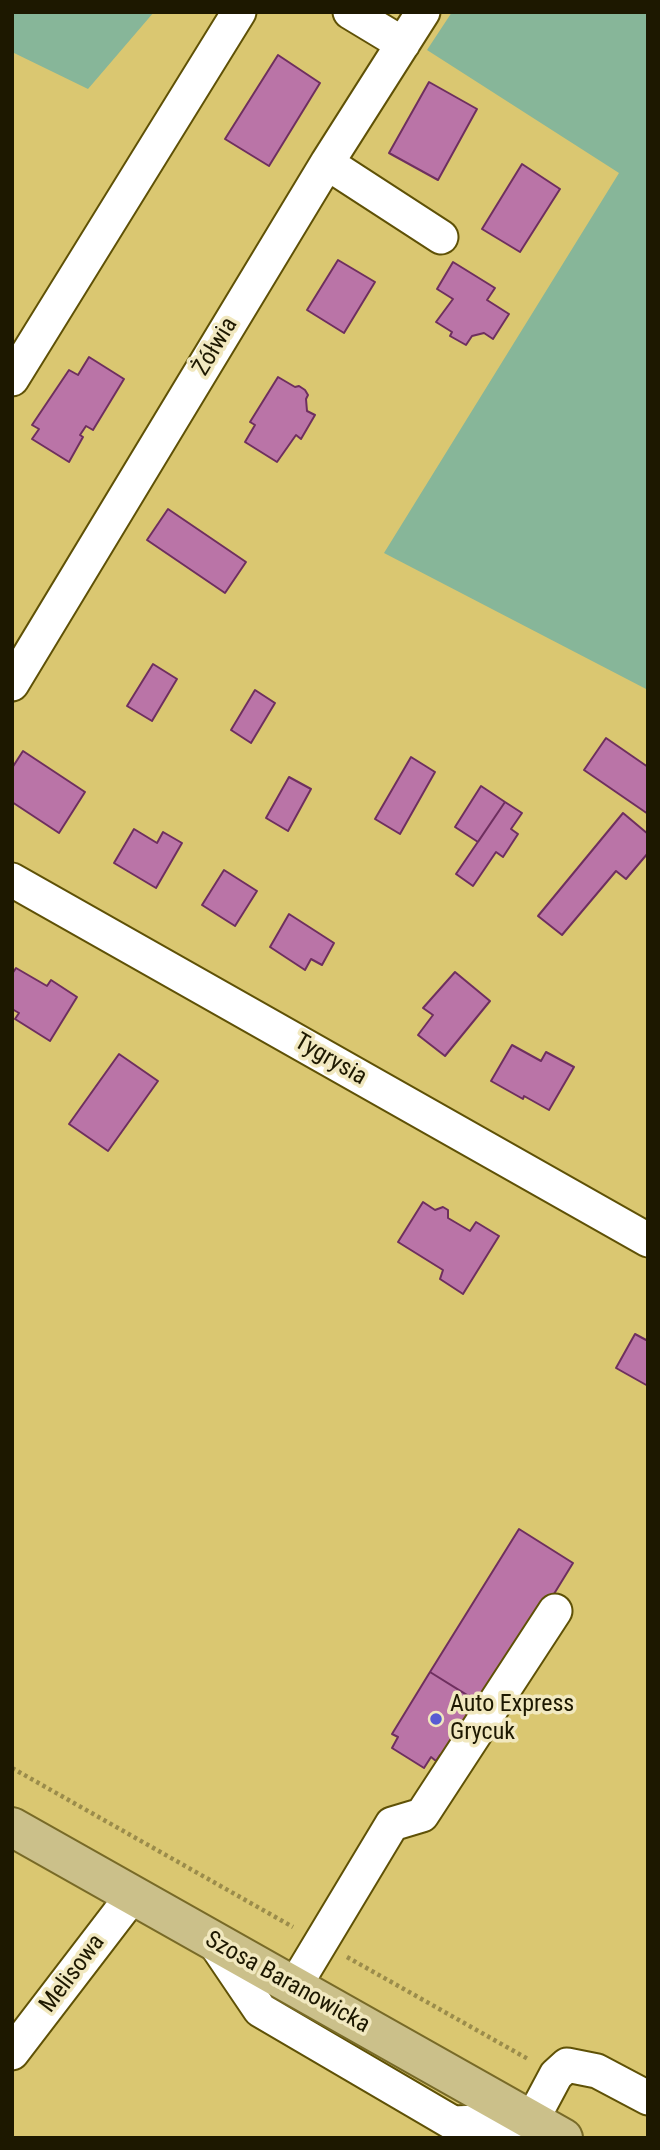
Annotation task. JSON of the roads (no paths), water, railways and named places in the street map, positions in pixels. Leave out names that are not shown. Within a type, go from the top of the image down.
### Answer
[{"type":"main road","name":"Szosa Baranowicka","points":[[12,1828],[547,2129]]},
{"type":"street","points":[[12,379],[239,12]]},
{"type":"street","points":[[350,12],[402,44]]},
{"type":"street","name":"Żółwia","points":[[12,684],[327,163],[423,12]]},
{"type":"street","points":[[327,163],[441,237]]},
{"type":"street","name":"Tygrysia","points":[[12,880],[646,1236]]},
{"type":"street","points":[[294,1987],[392,1824],[422,1815],[555,1611]]},
{"type":"street","name":"Melisowa","points":[[12,2053],[133,1895]]},
{"type":"street","points":[[214,1942],[260,2010],[453,2123],[547,2129],[556,2075],[567,2065],[597,2071],[648,2098]]},
{"type":"place","name":"Auto Express Grycuk","points":[[436,1719]]}]
